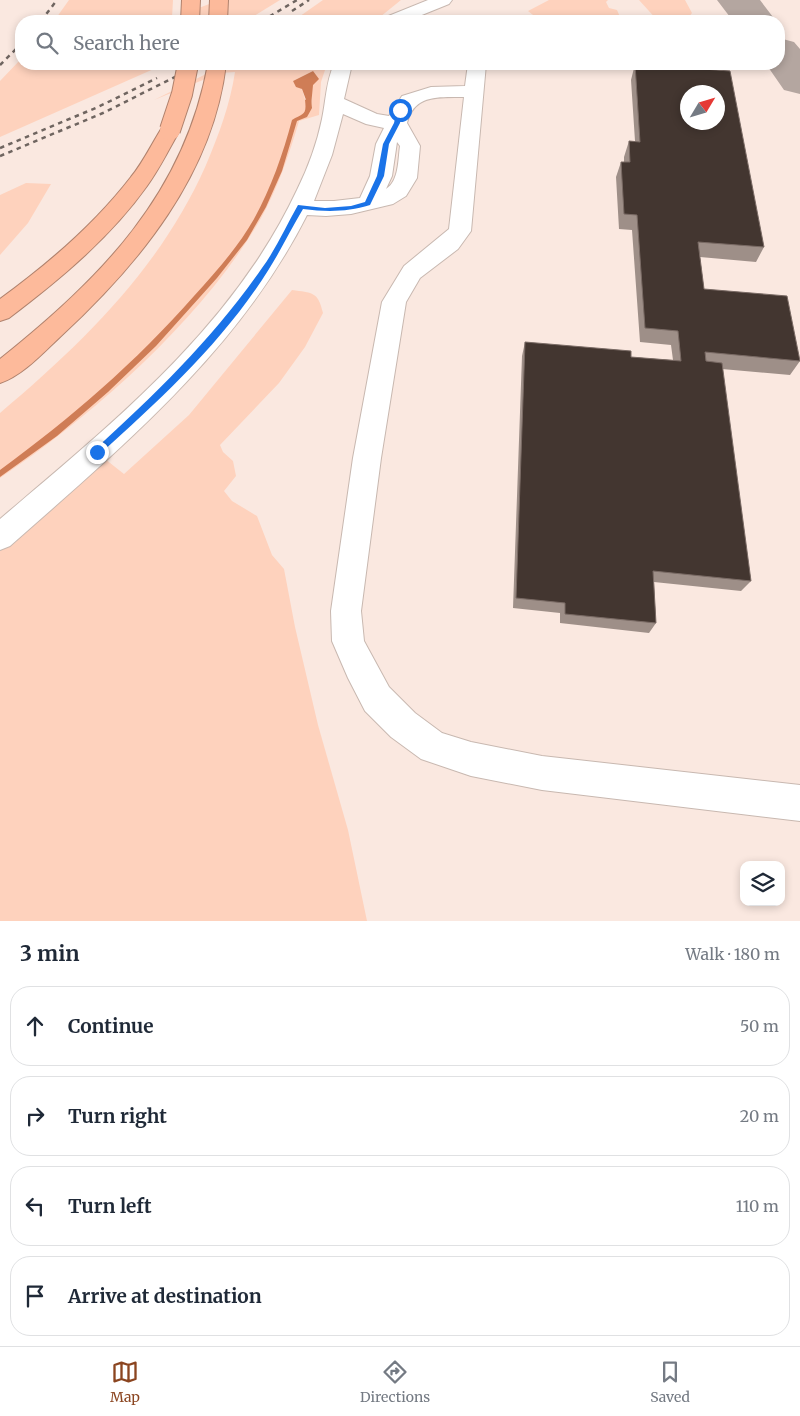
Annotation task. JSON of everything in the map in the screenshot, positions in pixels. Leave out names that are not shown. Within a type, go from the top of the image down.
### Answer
[{"type":"highway","points":[[218,15],[219,0]]},
{"type":"highway","points":[[0,312],[35,285],[86,239],[122,202],[153,160],[170,130],[182,94],[187,70]]},
{"type":"highway","points":[[0,373],[79,304],[125,255],[165,203],[180,176],[207,114],[216,70]]},
{"type":"lane","points":[[399,15],[418,0]]},
{"type":"lane","points":[[407,15],[444,0]]},
{"type":"lane","points":[[0,537],[150,404],[205,348],[243,302],[266,268],[301,207],[320,161],[332,120],[337,77],[340,70]]},
{"type":"lane","points":[[477,70],[460,231],[454,240],[412,272],[401,286],[394,302],[367,458],[346,611],[348,641],[359,667],[377,699],[402,724],[433,747],[471,760],[542,774],[800,803]]},
{"type":"lane","points":[[301,207],[325,210],[351,208],[368,203],[381,176],[386,144],[397,123],[400,110],[410,98],[452,91],[475,92]]},
{"type":"lane","points":[[334,102],[372,120],[397,123]]},
{"type":"shaded area","points":[[69,0],[173,0],[172,15],[58,15]]},
{"type":"shaded area","points":[[220,0],[280,0],[256,15],[180,15]]},
{"type":"shaded area","points":[[323,0],[401,0],[382,15],[302,15]]},
{"type":"shaded area","points":[[549,0],[608,0],[606,2],[609,8],[617,10],[619,15],[534,15],[528,11]]},
{"type":"shaded area","points":[[639,0],[685,0],[692,13],[690,15],[653,15]]},
{"type":"shaded area","points":[[15,65],[15,70],[151,70],[0,137],[0,81]]},
{"type":"shaded area","points":[[214,70],[325,70],[321,82],[319,115],[299,121],[282,171],[260,220],[236,257],[208,293],[144,362],[109,394],[73,425],[0,478],[0,413],[61,359],[118,301],[167,237],[188,202],[206,165],[230,96],[235,72],[220,73],[154,100]],"holes":[[[313,71],[311,106],[307,106],[302,89],[293,81]]]},
{"type":"shaded area","points":[[313,71],[319,79],[313,85],[311,106],[309,108],[302,89],[296,87],[293,81]]},
{"type":"shaded area","points":[[26,183],[51,184],[28,223],[0,255],[0,195]]},
{"type":"shaded area","points":[[292,290],[313,294],[319,301],[323,313],[305,347],[279,383],[220,445],[223,452],[233,461],[236,476],[224,491],[232,501],[257,516],[272,555],[284,569],[295,627],[318,725],[348,830],[367,921],[0,921],[0,551],[105,459],[124,474],[189,415]]},
{"type":"building","points":[[635,70],[730,71],[764,247],[698,242],[704,289],[787,296],[800,361],[705,352],[706,361],[722,363],[751,581],[653,571],[656,623],[565,614],[565,603],[516,598],[525,342],[631,351],[631,357],[681,361],[678,331],[645,328],[637,215],[624,214],[621,162],[630,162],[629,141],[640,142]]},
{"type":"waterway","points":[[0,474],[80,412],[130,368],[177,320],[223,267],[245,239],[257,219],[279,171],[295,120],[305,116],[309,108],[308,100]]},
{"type":"taxiway","points":[[738,0],[750,15]]},
{"type":"taxiway","points":[[785,59],[800,80]]},
{"type":"railway","points":[[46,15],[57,0]]},
{"type":"railway","points":[[272,15],[297,0]]},
{"type":"railway","points":[[292,11],[309,0]]},
{"type":"railway","points":[[0,65],[15,50]]},
{"type":"railway","points":[[0,156],[103,113],[189,70]]},
{"type":"railway","points":[[0,148],[98,107],[157,78]]},
{"type":"route","points":[[97,452],[150,404],[205,348],[243,302],[266,268],[301,207],[325,210],[351,208],[368,203],[381,176],[386,144],[397,123],[400,110]]}]
